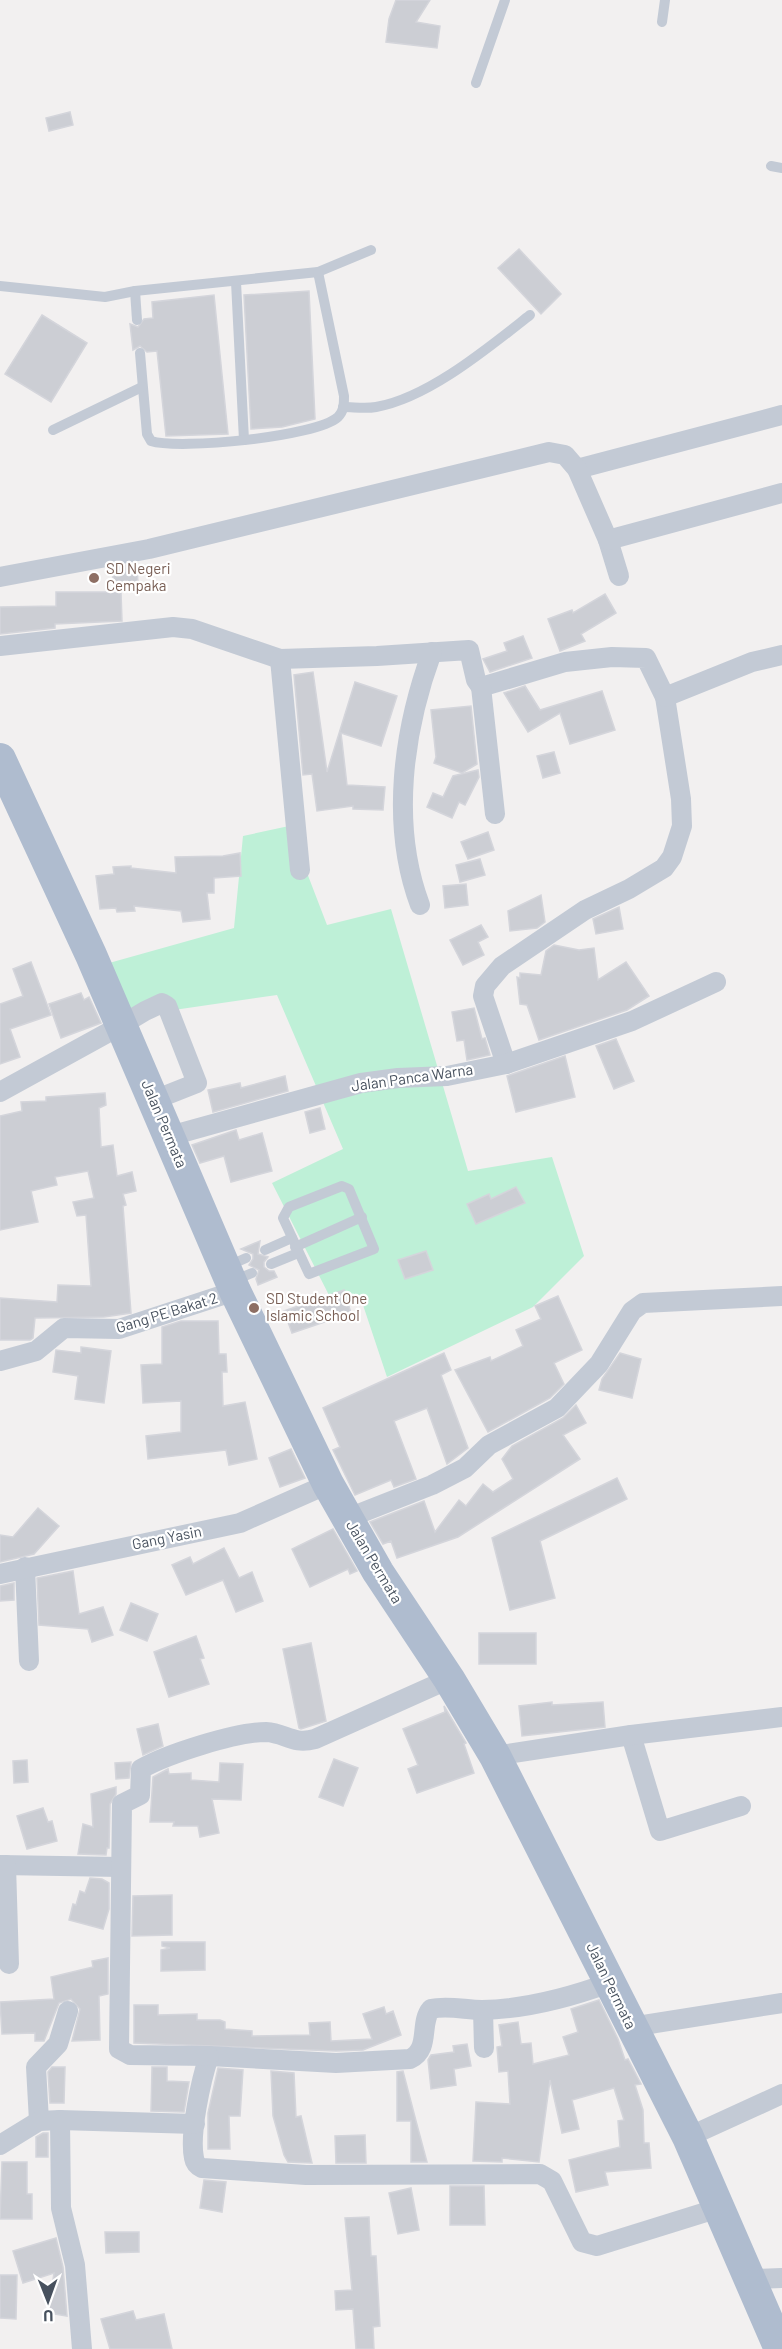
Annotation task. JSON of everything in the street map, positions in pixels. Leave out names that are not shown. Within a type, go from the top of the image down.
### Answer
[{"type":"main road","name":"Jalan Permata","points":[[0,759],[91,955],[120,1026],[170,1136],[238,1274],[328,1484],[378,1572],[449,1679],[495,1756],[688,2137],[780,2349]]},
{"type":"street","points":[[578,469],[782,415]]},
{"type":"street","points":[[0,577],[160,547],[549,452],[566,454],[578,469],[608,540],[619,576]]},
{"type":"street","points":[[608,540],[782,493]]},
{"type":"street","points":[[0,646],[192,628],[280,659],[469,650],[476,680],[481,687],[495,814]]},
{"type":"street","points":[[420,905],[405,858],[402,797],[420,684],[432,652]]},
{"type":"street","points":[[665,698],[752,662],[782,655]]},
{"type":"street","points":[[481,687],[565,662],[628,656],[646,658],[665,698],[681,799],[682,826],[675,851],[664,868],[629,889],[585,910],[502,966],[491,979],[483,996],[506,1064]]},
{"type":"street","points":[[280,659],[300,870]]},
{"type":"street","name":"Jalan Panca Warna","points":[[170,1136],[361,1083],[398,1078],[447,1076],[506,1064],[632,1021],[716,982]]},
{"type":"street","points":[[0,1092],[145,1011],[162,1004],[167,1006],[197,1083],[154,1100]]},
{"type":"street","name":"Gang PE Bakat 2","points":[[0,1360],[36,1351],[63,1328],[119,1329],[238,1274]]},
{"type":"street","points":[[348,1518],[432,1485],[465,1468],[489,1445],[557,1408],[599,1364],[632,1311],[643,1303],[782,1296]]},
{"type":"street","name":"Gang Yasin","points":[[0,1574],[240,1523],[328,1484]]},
{"type":"street","points":[[26,1568],[28,1661]]},
{"type":"street","points":[[449,1679],[315,1739],[295,1742],[267,1732],[231,1738],[142,1768],[140,1796],[122,1804],[119,2049],[130,2055],[209,2056],[336,2063],[401,2061],[416,2056],[422,2048],[427,2013],[431,2009],[483,2010],[568,1998],[609,1983]]},
{"type":"street","points":[[495,1756],[631,1735],[782,1717]]},
{"type":"street","points":[[631,1735],[660,1831],[741,1806]]},
{"type":"street","points":[[9,1964],[3,1865],[121,1867]]},
{"type":"street","points":[[631,2028],[782,2003]]},
{"type":"street","points":[[483,2010],[484,2048]]},
{"type":"street","points":[[39,2121],[36,2067],[58,2044],[68,2011]]},
{"type":"street","points":[[209,2056],[195,2124],[193,2157],[196,2164],[202,2168],[306,2175],[540,2174],[552,2181],[582,2242],[588,2246],[597,2246],[719,2208]]},
{"type":"street","points":[[688,2137],[782,2094]]},
{"type":"street","points":[[60,2120],[61,2208],[75,2265],[82,2349]]},
{"type":"street","points":[[0,2145],[39,2121],[195,2124]]},
{"type":"street","points":[[751,2279],[782,2278]]},
{"type":"lane","points":[[477,83],[505,0]]},
{"type":"lane","points":[[662,22],[665,0]]},
{"type":"lane","points":[[0,286],[114,297],[135,291],[318,272],[371,250]]},
{"type":"lane","points":[[140,352],[147,434],[151,441],[243,440],[312,428],[338,417],[343,407],[344,396],[318,272]]},
{"type":"lane","points":[[236,282],[243,440]]},
{"type":"lane","points":[[135,291],[137,320]]},
{"type":"lane","points":[[343,407],[379,407],[418,391],[482,353],[530,315]]},
{"type":"lane","points":[[53,430],[142,387]]},
{"type":"lane","points":[[342,1186],[349,1190],[374,1246],[372,1252],[309,1274],[295,1246],[283,1218],[284,1212],[289,1207],[342,1186]]},
{"type":"lane","points":[[271,1264],[295,1246],[362,1217]]},
{"type":"lane","points":[[265,1250],[295,1246]]},
{"type":"green space","points":[[289,826],[327,925],[391,909],[468,1171],[552,1157],[584,1256],[533,1307],[387,1377],[360,1296],[334,1305],[272,1183],[343,1149],[277,995],[126,1017],[102,965],[234,928],[243,836]]},
{"type":"building","points":[[396,0],[430,0],[416,22],[440,26],[437,48],[386,42],[389,19]]},
{"type":"building","points":[[70,112],[73,125],[49,131],[46,118]]},
{"type":"building","points":[[519,249],[561,294],[541,314],[498,268]]},
{"type":"building","points":[[309,291],[315,419],[282,427],[251,429],[244,295]]},
{"type":"building","points":[[214,295],[228,434],[166,436],[157,351],[147,352],[140,346],[133,350],[130,324],[138,327],[144,319],[153,318],[152,302]]},
{"type":"building","points":[[42,315],[87,343],[51,402],[5,374]]},
{"type":"building","points":[[137,563],[138,585],[113,587],[113,568]]},
{"type":"building","points":[[56,592],[121,592],[122,621],[55,624],[55,628],[0,634],[0,607],[56,606]]},
{"type":"building","points":[[605,594],[616,613],[581,634],[585,641],[560,651],[548,619],[572,610],[573,613]]},
{"type":"building","points":[[523,636],[532,658],[490,672],[483,659],[507,651],[504,643]]},
{"type":"building","points":[[313,672],[327,772],[355,682],[397,696],[381,746],[341,733],[347,785],[385,787],[383,810],[353,809],[353,806],[317,811],[312,774],[303,775],[294,675]]},
{"type":"building","points":[[525,686],[540,710],[602,691],[615,730],[570,744],[560,713],[528,732],[504,693]]},
{"type":"building","points":[[471,706],[477,764],[462,773],[434,763],[436,757],[431,710]]},
{"type":"building","points":[[554,752],[560,773],[543,778],[537,756]]},
{"type":"building","points":[[478,770],[479,777],[465,805],[459,802],[452,818],[427,807],[433,793],[443,797],[453,776]]},
{"type":"building","points":[[488,832],[494,850],[468,859],[461,842]]},
{"type":"building","points":[[240,853],[241,876],[214,878],[214,893],[207,893],[210,919],[183,922],[181,911],[134,906],[135,911],[117,912],[116,908],[100,909],[96,876],[114,874],[113,867],[131,866],[131,868],[176,873],[175,857],[223,856]]},
{"type":"building","points":[[480,859],[485,875],[460,882],[456,865]]},
{"type":"building","points":[[466,884],[468,905],[445,908],[443,886]]},
{"type":"building","points":[[541,895],[545,922],[537,928],[510,931],[508,911]]},
{"type":"building","points":[[619,907],[623,929],[596,934],[593,919]]},
{"type":"building","points":[[481,925],[488,937],[478,942],[484,955],[463,965],[450,940]]},
{"type":"building","points":[[554,945],[579,950],[594,948],[598,980],[626,962],[649,996],[627,1010],[539,1040],[527,1005],[520,1004],[517,977],[520,978],[520,973],[541,975],[546,951]]},
{"type":"building","points":[[31,962],[51,1015],[10,1029],[20,1057],[0,1064],[0,1004],[23,996],[13,969]]},
{"type":"building","points":[[81,993],[84,1000],[89,997],[101,1023],[61,1038],[49,1004]]},
{"type":"building","points":[[474,1008],[482,1039],[485,1038],[490,1055],[467,1060],[464,1040],[457,1041],[452,1012]]},
{"type":"building","points":[[616,1039],[634,1081],[614,1089],[596,1046]]},
{"type":"building","points":[[565,1056],[575,1097],[516,1112],[507,1076]]},
{"type":"building","points":[[285,1076],[288,1091],[213,1112],[208,1090],[240,1083],[241,1088]]},
{"type":"building","points":[[105,1093],[106,1105],[99,1108],[101,1147],[113,1145],[117,1176],[132,1172],[136,1191],[123,1194],[126,1205],[123,1206],[131,1313],[104,1317],[35,1318],[33,1338],[30,1340],[0,1340],[0,1298],[57,1302],[58,1285],[91,1286],[86,1215],[77,1216],[73,1202],[94,1198],[88,1171],[55,1177],[57,1185],[31,1191],[38,1222],[0,1230],[0,1116],[22,1111],[21,1102],[46,1101],[46,1097]]},
{"type":"building","points":[[320,1108],[325,1129],[310,1133],[305,1112]]},
{"type":"building","points":[[236,1130],[239,1140],[262,1133],[272,1171],[231,1182],[224,1156],[200,1163],[192,1145]]},
{"type":"building","points":[[516,1187],[525,1203],[476,1224],[467,1204],[489,1194],[491,1199]]},
{"type":"building","points":[[260,1241],[258,1254],[268,1257],[264,1262],[264,1267],[269,1271],[274,1271],[277,1277],[258,1285],[256,1279],[259,1270],[249,1265],[253,1254],[241,1249]]},
{"type":"building","points":[[426,1251],[433,1270],[405,1279],[398,1260]]},
{"type":"building","points":[[344,1290],[351,1313],[292,1333],[284,1311]]},
{"type":"building","points":[[558,1296],[582,1350],[554,1363],[564,1384],[550,1398],[488,1432],[455,1370],[490,1357],[491,1361],[523,1346],[516,1330],[541,1319],[535,1306]]},
{"type":"building","points":[[181,1321],[218,1321],[219,1354],[226,1354],[227,1372],[222,1372],[223,1406],[245,1402],[257,1459],[229,1465],[226,1450],[148,1459],[146,1436],[181,1432],[181,1401],[143,1403],[141,1365],[162,1364],[162,1327]]},
{"type":"building","points":[[81,1347],[111,1351],[104,1403],[75,1399],[78,1376],[53,1372],[56,1350],[81,1353]]},
{"type":"building","points":[[444,1353],[451,1370],[441,1375],[468,1448],[447,1464],[427,1408],[394,1421],[416,1479],[394,1487],[391,1480],[355,1495],[333,1450],[340,1447],[323,1408]]},
{"type":"building","points":[[620,1353],[641,1359],[632,1398],[599,1390],[602,1379]]},
{"type":"building","points":[[576,1405],[586,1423],[563,1435],[580,1459],[458,1537],[397,1558],[391,1541],[383,1544],[370,1522],[424,1501],[435,1532],[459,1500],[466,1506],[483,1484],[493,1492],[513,1479],[502,1459],[512,1446],[563,1418]]},
{"type":"building","points":[[291,1449],[305,1478],[280,1487],[269,1458]]},
{"type":"building","points":[[617,1478],[627,1499],[540,1541],[555,1598],[510,1610],[492,1538]]},
{"type":"building","points":[[38,1508],[59,1526],[34,1554],[0,1562],[0,1535],[13,1537]]},
{"type":"building","points":[[333,1529],[357,1571],[350,1574],[348,1569],[310,1587],[292,1549]]},
{"type":"building","points":[[224,1548],[239,1578],[252,1572],[263,1601],[236,1612],[223,1580],[186,1595],[172,1565],[190,1557],[193,1564]]},
{"type":"building","points":[[73,1571],[79,1614],[103,1607],[113,1635],[92,1642],[88,1629],[39,1625],[37,1578]]},
{"type":"building","points":[[14,1583],[14,1600],[0,1601],[0,1586]]},
{"type":"building","points":[[131,1603],[158,1614],[147,1641],[120,1630]]},
{"type":"building","points":[[479,1633],[536,1633],[536,1664],[479,1664]]},
{"type":"building","points":[[196,1636],[204,1658],[200,1659],[209,1684],[169,1697],[154,1652]]},
{"type":"building","points":[[311,1643],[326,1721],[301,1729],[283,1649]]},
{"type":"building","points":[[552,1702],[552,1705],[603,1702],[605,1727],[522,1736],[519,1706]]},
{"type":"building","points":[[444,1706],[466,1743],[464,1744],[474,1773],[417,1793],[408,1769],[418,1765],[403,1729],[445,1712]]},
{"type":"building","points":[[158,1724],[163,1746],[143,1755],[137,1729]]},
{"type":"building","points":[[334,1759],[358,1768],[343,1806],[319,1797]]},
{"type":"building","points":[[27,1760],[28,1782],[14,1783],[13,1761]]},
{"type":"building","points":[[131,1762],[129,1778],[116,1779],[115,1763]]},
{"type":"building","points":[[220,1763],[243,1764],[241,1800],[212,1799],[219,1833],[200,1837],[198,1826],[173,1826],[174,1822],[150,1822],[153,1777],[168,1769],[169,1774],[191,1773],[191,1780],[219,1782]]},
{"type":"building","points":[[116,1787],[116,1794],[110,1804],[109,1848],[107,1848],[106,1855],[78,1854],[83,1824],[93,1827],[91,1794]]},
{"type":"building","points":[[43,1808],[48,1822],[52,1821],[57,1841],[27,1849],[17,1816]]},
{"type":"building","points":[[90,1878],[102,1879],[109,1883],[109,1909],[103,1929],[69,1920],[73,1904],[76,1905],[80,1891],[85,1893]]},
{"type":"building","points":[[172,1895],[172,1935],[132,1936],[133,1896]]},
{"type":"building","points":[[162,1942],[205,1942],[205,1970],[161,1971],[161,1950],[170,1948],[162,1946]]},
{"type":"building","points":[[108,1958],[108,1994],[99,1996],[100,2040],[72,2041],[80,2009],[71,1999],[59,2003],[44,2041],[35,2041],[35,2033],[2,2034],[0,2002],[54,1999],[51,1977],[93,1967],[92,1961]]},
{"type":"building","points":[[599,2000],[618,2039],[625,2060],[628,2059],[641,2084],[635,2085],[643,2110],[644,2143],[649,2143],[651,2168],[605,2172],[608,2185],[576,2192],[569,2160],[620,2147],[618,2121],[624,2120],[614,2088],[572,2100],[579,2129],[562,2133],[550,2080],[539,2162],[502,2158],[502,2162],[473,2161],[476,2102],[510,2104],[508,2071],[499,2072],[497,2047],[502,2046],[499,2025],[518,2022],[521,2044],[531,2043],[533,2064],[569,2055],[563,2037],[578,2032],[571,2009]]},
{"type":"building","points":[[134,2005],[158,2005],[158,2015],[197,2014],[197,2020],[220,2020],[225,2022],[225,2029],[252,2031],[252,2036],[310,2035],[309,2023],[330,2022],[331,2041],[372,2039],[363,2014],[384,2007],[386,2014],[393,2011],[401,2035],[363,2050],[336,2051],[134,2043]]},
{"type":"building","points":[[467,2044],[471,2066],[454,2069],[456,2085],[431,2089],[428,2060],[431,2055],[454,2052],[453,2046]]},
{"type":"building","points":[[52,2067],[65,2067],[64,2103],[50,2103],[48,2072]]},
{"type":"building","points":[[152,2067],[167,2067],[167,2081],[189,2082],[184,2112],[151,2111]]},
{"type":"building","points":[[218,2068],[243,2070],[240,2116],[229,2116],[230,2149],[208,2149],[208,2113]]},
{"type":"building","points":[[271,2071],[294,2073],[296,2117],[301,2116],[312,2163],[288,2162],[284,2155],[273,2116]]},
{"type":"building","points":[[403,2071],[427,2162],[411,2162],[411,2121],[397,2121],[397,2072]]},
{"type":"building","points":[[48,2133],[48,2157],[36,2157],[36,2137]]},
{"type":"building","points":[[365,2135],[366,2163],[336,2163],[335,2136]]},
{"type":"building","points":[[2,2162],[27,2162],[27,2194],[32,2194],[32,2219],[0,2219]]},
{"type":"building","points":[[204,2180],[226,2182],[222,2212],[200,2208]]},
{"type":"building","points":[[450,2186],[484,2186],[485,2225],[450,2225]]},
{"type":"building","points":[[411,2188],[419,2230],[398,2234],[389,2193]]},
{"type":"building","points":[[369,2217],[371,2256],[376,2256],[380,2326],[373,2327],[374,2349],[356,2349],[353,2309],[336,2310],[335,2291],[352,2290],[345,2218]]},
{"type":"building","points":[[105,2232],[139,2232],[139,2252],[106,2253]]},
{"type":"building","points":[[56,2238],[63,2267],[67,2316],[48,2313],[54,2273],[23,2283],[13,2251]]},
{"type":"building","points":[[0,2275],[17,2275],[16,2319],[0,2318]]},
{"type":"building","points":[[133,2311],[136,2320],[164,2314],[172,2349],[110,2349],[101,2319]]},
{"type":"place","name":"SD Negeri Cempaka","points":[[94,578]]},
{"type":"place","name":"SD Student One Islamic School","points":[[254,1308]]}]
